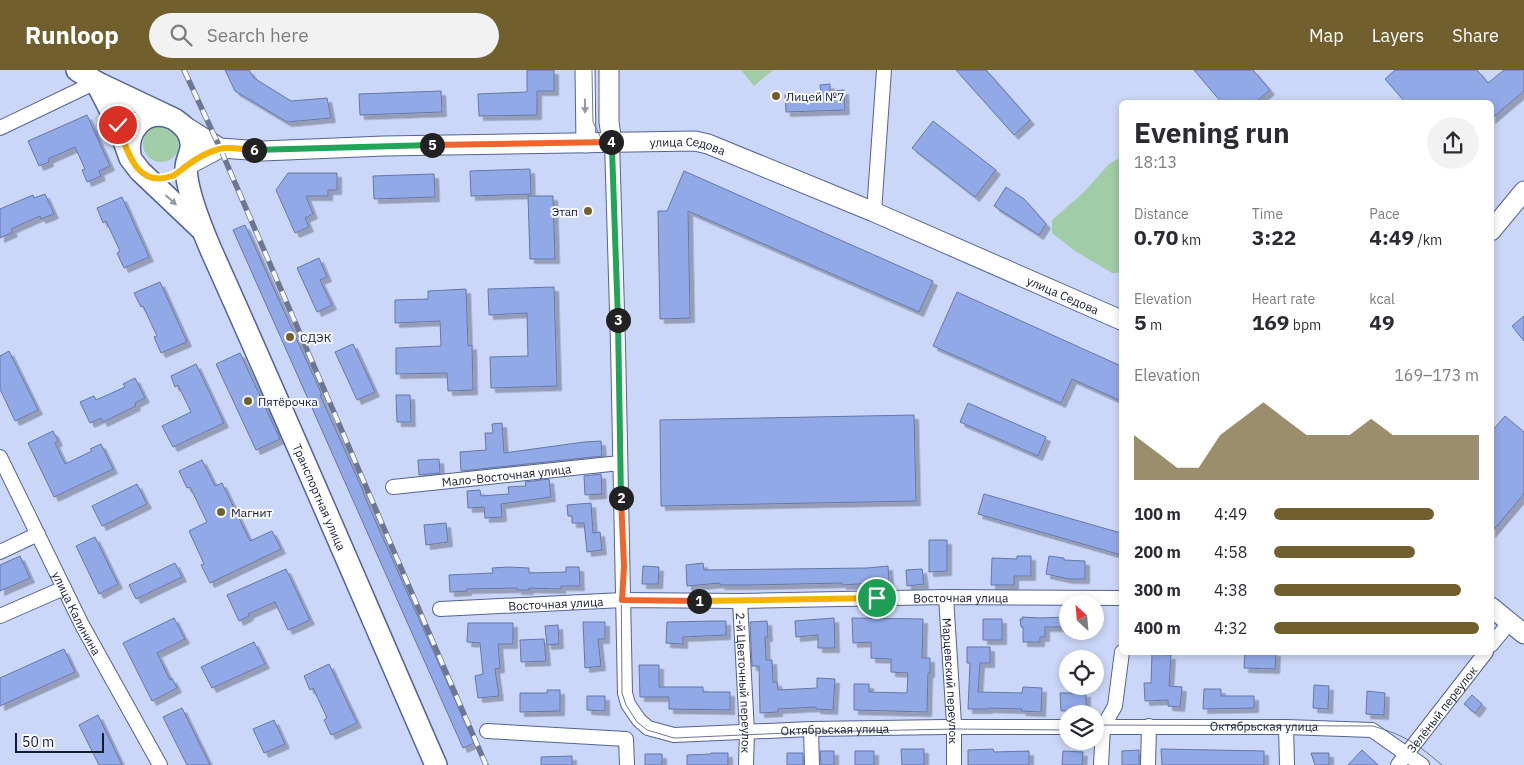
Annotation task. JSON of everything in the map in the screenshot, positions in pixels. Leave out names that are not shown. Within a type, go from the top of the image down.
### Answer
[{"type":"main road","points":[[77,70],[96,82],[178,122],[189,134],[192,144],[186,166],[202,230]]},
{"type":"main road","points":[[585,70],[586,142]]},
{"type":"main road","points":[[609,70],[609,122],[612,142]]},
{"type":"main road","points":[[96,82],[135,164],[202,230]]},
{"type":"main road","points":[[178,122],[164,116],[154,116],[137,125],[131,135],[128,145],[135,164],[148,176],[156,178],[173,176],[186,166],[220,148]]},
{"type":"main road","name":"улица Седова","points":[[178,122],[220,148],[262,151],[384,146],[695,141],[708,144],[874,212],[1119,319]]},
{"type":"main road","points":[[1494,227],[1524,191]]},
{"type":"main road","name":"Транспортная улица","points":[[202,230],[279,400],[328,519],[436,765]]},
{"type":"main road","points":[[1494,609],[1524,634]]},
{"type":"street","points":[[874,212],[884,70]]},
{"type":"street","points":[[0,128],[96,82]]},
{"type":"street","points":[[612,142],[624,566],[622,600]]},
{"type":"street","name":"улица Калинина","points":[[0,457],[82,625],[160,765]]},
{"type":"street","name":"Мало-Восточная улица","points":[[393,486],[620,463]]},
{"type":"street","points":[[0,552],[38,534]]},
{"type":"street","points":[[0,616],[64,588]]},
{"type":"street","name":"Восточная улица","points":[[440,609],[622,600],[740,601],[946,597],[1119,598]]},
{"type":"street","name":"Марцевский переулок","points":[[946,597],[954,727],[954,765]]},
{"type":"street","name":"Октябрьская улица","points":[[622,600],[625,693],[628,704],[639,720],[648,728],[660,732],[674,735],[811,729],[1059,727]]},
{"type":"street","name":"2-й Цветочный переулок","points":[[740,601],[746,765]]},
{"type":"street","points":[[1494,641],[1510,622]]},
{"type":"street","points":[[1104,720],[1115,706],[1122,655]]},
{"type":"street","name":"Зелёный переулок","points":[[1402,760],[1484,655]]},
{"type":"street","points":[[1148,765],[1149,726]]},
{"type":"street","name":"Октябрьская улица","points":[[1104,727],[1286,727],[1372,730],[1402,760],[1422,765]]},
{"type":"street","points":[[1286,727],[1288,765]]},
{"type":"street","points":[[811,729],[812,765]]},
{"type":"street","points":[[487,731],[626,738],[627,765]]},
{"type":"street","points":[[1100,750],[1101,765]]},
{"type":"green space","points":[[741,70],[773,70],[754,86]]},
{"type":"green space","points":[[161,126],[174,131],[179,144],[174,157],[161,162],[148,157],[143,144],[148,131]]},
{"type":"green space","points":[[1119,158],[1119,273],[1112,273],[1075,251],[1052,233],[1052,220],[1084,192],[1109,164]]},
{"type":"building","points":[[225,70],[249,70],[254,78],[291,101],[327,98],[331,118],[287,122],[235,91]]},
{"type":"building","points":[[527,70],[554,70],[554,91],[537,91],[537,115],[479,116],[478,94],[527,92]]},
{"type":"building","points":[[956,70],[986,70],[1030,120],[1014,135]]},
{"type":"building","points":[[1194,70],[1253,70],[1270,90],[1258,100],[1219,100]]},
{"type":"building","points":[[1395,70],[1477,70],[1488,83],[1504,70],[1524,70],[1524,91],[1494,116],[1494,100],[1403,100],[1385,79]]},
{"type":"building","points":[[830,84],[830,91],[844,90],[845,110],[786,112],[785,95],[821,94],[820,85]]},
{"type":"building","points":[[441,91],[442,112],[360,115],[359,94]]},
{"type":"building","points":[[87,115],[110,166],[99,171],[101,176],[87,182],[82,170],[85,169],[75,147],[48,159],[49,162],[39,166],[28,141]]},
{"type":"building","points":[[933,121],[996,170],[975,197],[912,148]]},
{"type":"building","points":[[530,169],[531,194],[471,196],[470,171]]},
{"type":"building","points":[[684,171],[933,281],[919,312],[688,211],[690,318],[660,319],[658,211],[667,211]]},
{"type":"building","points":[[288,173],[337,173],[337,190],[328,190],[328,196],[306,196],[313,214],[305,218],[309,227],[295,233],[276,190]]},
{"type":"building","points":[[434,174],[435,197],[374,199],[373,176]]},
{"type":"building","points":[[1006,187],[1024,199],[1046,224],[1039,235],[994,206]]},
{"type":"building","points":[[45,194],[54,214],[41,219],[40,216],[11,229],[13,232],[0,238],[0,209],[33,195],[34,198]]},
{"type":"building","points":[[528,196],[553,196],[555,259],[530,259]]},
{"type":"building","points":[[122,197],[149,257],[124,268],[117,253],[120,251],[106,221],[103,223],[97,208]]},
{"type":"building","points":[[245,225],[322,395],[320,395],[474,743],[463,748],[233,230]]},
{"type":"building","points":[[319,258],[327,277],[320,280],[332,305],[317,312],[297,268]]},
{"type":"building","points":[[160,282],[187,342],[161,353],[154,337],[157,336],[143,306],[141,307],[134,293]]},
{"type":"building","points":[[554,287],[557,386],[491,388],[490,357],[528,356],[527,313],[489,315],[488,289]]},
{"type":"building","points":[[466,289],[468,346],[472,345],[473,390],[448,391],[447,373],[396,374],[396,348],[441,346],[440,321],[395,323],[395,300],[428,299],[428,291]]},
{"type":"building","points":[[957,292],[1119,365],[1119,400],[1072,379],[1061,403],[933,346]]},
{"type":"building","points":[[1524,316],[1524,341],[1512,326]]},
{"type":"building","points":[[353,344],[375,392],[357,400],[335,352]]},
{"type":"building","points":[[9,351],[38,410],[15,421],[0,389],[0,356]]},
{"type":"building","name":"Пятёрочка","points":[[240,353],[280,439],[256,450],[216,364]]},
{"type":"building","points":[[196,364],[224,423],[173,447],[162,426],[191,412],[178,385],[175,387],[171,376]]},
{"type":"building","points":[[135,378],[145,398],[135,403],[136,406],[103,422],[101,418],[90,423],[80,402],[94,396],[96,400],[125,387],[123,384]]},
{"type":"building","points":[[396,395],[410,395],[411,422],[397,422]]},
{"type":"building","points":[[968,403],[1046,437],[1038,456],[960,422]]},
{"type":"building","points":[[914,415],[916,501],[661,506],[660,420]]},
{"type":"building","points":[[1505,416],[1524,432],[1524,494],[1494,529],[1494,429]]},
{"type":"building","points":[[502,423],[504,453],[601,441],[602,456],[461,471],[460,452],[486,450],[485,433],[493,433],[492,424]]},
{"type":"building","points":[[53,431],[58,441],[55,443],[65,464],[92,451],[90,449],[101,444],[113,469],[54,497],[28,443]]},
{"type":"building","points":[[439,459],[440,473],[419,475],[418,460]]},
{"type":"building","points":[[202,460],[215,486],[222,483],[250,541],[272,531],[281,549],[210,583],[201,565],[204,564],[189,531],[207,522],[190,487],[187,488],[179,471]]},
{"type":"building","points":[[601,474],[602,494],[585,495],[584,476]]},
{"type":"building","points":[[549,479],[551,497],[501,504],[502,517],[485,518],[484,507],[468,508],[467,491],[480,490],[481,496],[509,494],[508,487],[526,486],[525,482]]},
{"type":"building","points":[[137,484],[147,504],[102,526],[92,506]]},
{"type":"building","points":[[984,494],[1119,532],[1119,554],[978,514]]},
{"type":"building","points":[[591,503],[593,533],[600,532],[602,550],[587,552],[584,523],[572,523],[572,516],[568,516],[567,505]]},
{"type":"building","points":[[446,523],[448,542],[426,545],[424,525]]},
{"type":"building","points":[[95,537],[118,584],[99,594],[76,546]]},
{"type":"building","points":[[929,540],[947,540],[947,571],[929,572]]},
{"type":"building","points":[[20,556],[30,578],[0,591],[0,565]]},
{"type":"building","points":[[1017,556],[1031,556],[1031,576],[1014,576],[1014,585],[991,585],[992,558],[1017,559]]},
{"type":"building","points":[[1049,556],[1064,558],[1064,560],[1085,561],[1085,579],[1069,579],[1046,574]]},
{"type":"building","points":[[175,563],[182,577],[136,599],[129,585]]},
{"type":"building","points":[[703,563],[704,570],[867,568],[888,566],[889,582],[842,585],[842,583],[720,585],[720,583],[687,586],[686,565]]},
{"type":"building","points":[[643,566],[659,567],[658,584],[642,584]]},
{"type":"building","points":[[566,567],[579,567],[580,586],[561,586],[561,589],[529,588],[529,590],[517,590],[517,588],[467,589],[467,591],[450,592],[449,575],[493,573],[492,568],[529,568],[529,573],[566,572]]},
{"type":"building","points":[[286,569],[310,620],[288,630],[275,602],[248,614],[249,616],[239,621],[227,595]]},
{"type":"building","points":[[922,569],[924,584],[907,586],[906,570]]},
{"type":"building","points":[[1022,617],[1059,617],[1059,627],[1045,627],[1045,637],[1040,637],[1040,642],[1023,642],[1023,627],[1021,627],[1020,619],[1023,619]]},
{"type":"building","points":[[174,618],[185,639],[157,653],[170,680],[172,678],[177,688],[152,701],[123,643]]},
{"type":"building","points":[[834,618],[835,648],[818,648],[818,635],[796,637],[795,621]]},
{"type":"building","points":[[852,618],[923,619],[922,658],[930,658],[927,712],[854,710],[854,684],[869,684],[869,692],[907,693],[908,673],[891,672],[891,659],[871,658],[871,642],[853,643]]},
{"type":"building","points":[[983,619],[1002,619],[1002,640],[983,640]]},
{"type":"building","points":[[726,621],[726,635],[683,637],[683,644],[666,643],[667,622]]},
{"type":"building","points":[[767,621],[768,637],[765,637],[766,660],[772,660],[773,682],[777,682],[778,690],[817,688],[817,678],[835,679],[833,710],[816,709],[816,707],[778,709],[778,712],[760,713],[759,666],[752,666],[750,622]]},
{"type":"building","points":[[583,622],[605,622],[605,639],[598,639],[601,666],[585,668]]},
{"type":"building","points":[[468,623],[513,623],[513,644],[498,644],[500,668],[495,669],[499,696],[478,698],[475,676],[483,674],[480,643],[467,642]]},
{"type":"building","points":[[558,625],[559,644],[547,645],[545,626]]},
{"type":"building","points":[[544,639],[546,661],[521,662],[520,640]]},
{"type":"building","points":[[254,642],[265,664],[212,688],[201,667]]},
{"type":"building","points":[[967,647],[990,647],[990,663],[980,663],[978,692],[1022,693],[1023,687],[1042,688],[1041,712],[1021,711],[1022,709],[968,709],[970,663],[967,663]]},
{"type":"building","points":[[64,649],[75,672],[0,706],[0,678]]},
{"type":"building","points":[[1152,655],[1171,655],[1169,686],[1182,687],[1180,707],[1168,706],[1168,700],[1145,701],[1144,683],[1151,683]]},
{"type":"building","points":[[1245,655],[1276,655],[1275,669],[1244,668]]},
{"type":"building","points":[[329,664],[357,723],[331,735],[324,720],[327,718],[313,688],[310,690],[304,676]]},
{"type":"building","points":[[639,665],[659,665],[659,687],[703,687],[703,692],[730,692],[730,710],[669,709],[669,697],[640,697]]},
{"type":"building","points":[[1314,685],[1329,686],[1328,709],[1313,708]]},
{"type":"building","points":[[1204,689],[1221,689],[1221,696],[1254,696],[1254,708],[1203,709]]},
{"type":"building","points":[[547,690],[560,690],[560,711],[520,712],[520,693],[547,693]]},
{"type":"building","points":[[1367,691],[1385,693],[1384,715],[1366,714]]},
{"type":"building","points":[[1060,695],[1086,695],[1086,705],[1061,705]]},
{"type":"building","points":[[1472,695],[1482,704],[1475,713],[1464,704]]},
{"type":"building","points":[[587,696],[605,696],[605,711],[587,710]]},
{"type":"building","points":[[182,708],[210,765],[187,765],[163,717]]},
{"type":"building","points":[[98,715],[122,765],[99,765],[79,725]]},
{"type":"building","points":[[274,720],[285,744],[264,753],[253,729]]},
{"type":"building","points":[[901,749],[924,749],[924,765],[902,765]]},
{"type":"building","points":[[993,749],[994,752],[1029,751],[1029,765],[968,765],[968,750]]},
{"type":"building","points":[[1161,749],[1264,751],[1264,765],[1162,765]]},
{"type":"building","points":[[1139,750],[1139,765],[1122,765],[1122,751]]},
{"type":"building","points":[[1362,750],[1378,765],[1348,765]]},
{"type":"building","points":[[820,751],[834,751],[834,765],[821,765]]},
{"type":"building","points":[[855,751],[874,751],[874,765],[855,765]]},
{"type":"building","points":[[1063,751],[1083,752],[1082,765],[1062,765]]},
{"type":"building","points":[[728,753],[728,765],[687,765],[687,755]]},
{"type":"building","points":[[787,753],[803,753],[803,765],[787,765]]},
{"type":"building","points":[[1311,753],[1329,753],[1329,765],[1315,765]]},
{"type":"building","points":[[645,754],[662,754],[662,765],[645,765]]},
{"type":"building","points":[[572,756],[572,765],[541,765],[541,757]]},
{"type":"tram line","points":[[592,70],[593,122],[610,156],[621,565],[622,693],[626,705],[637,722],[647,730],[674,738],[811,732],[954,729],[1059,730]]},
{"type":"tram line","points":[[1104,725],[1373,726],[1410,741],[1442,765]]},
{"type":"railway","points":[[184,70],[220,148],[486,765]]},
{"type":"place","name":"Лицей №7","points":[[776,96]]},
{"type":"place","name":"Этап","points":[[588,211]]},
{"type":"place","name":"СДЭК","points":[[290,337]]},
{"type":"place","name":"Пятёрочка","points":[[248,401]]},
{"type":"place","name":"Магнит","points":[[221,512]]},
{"type":"route","points":[[118,125],[130,158],[140,171],[156,178],[173,176],[186,166],[220,148],[262,151],[384,146],[612,142],[624,566],[622,600],[740,601],[877,598]]}]
